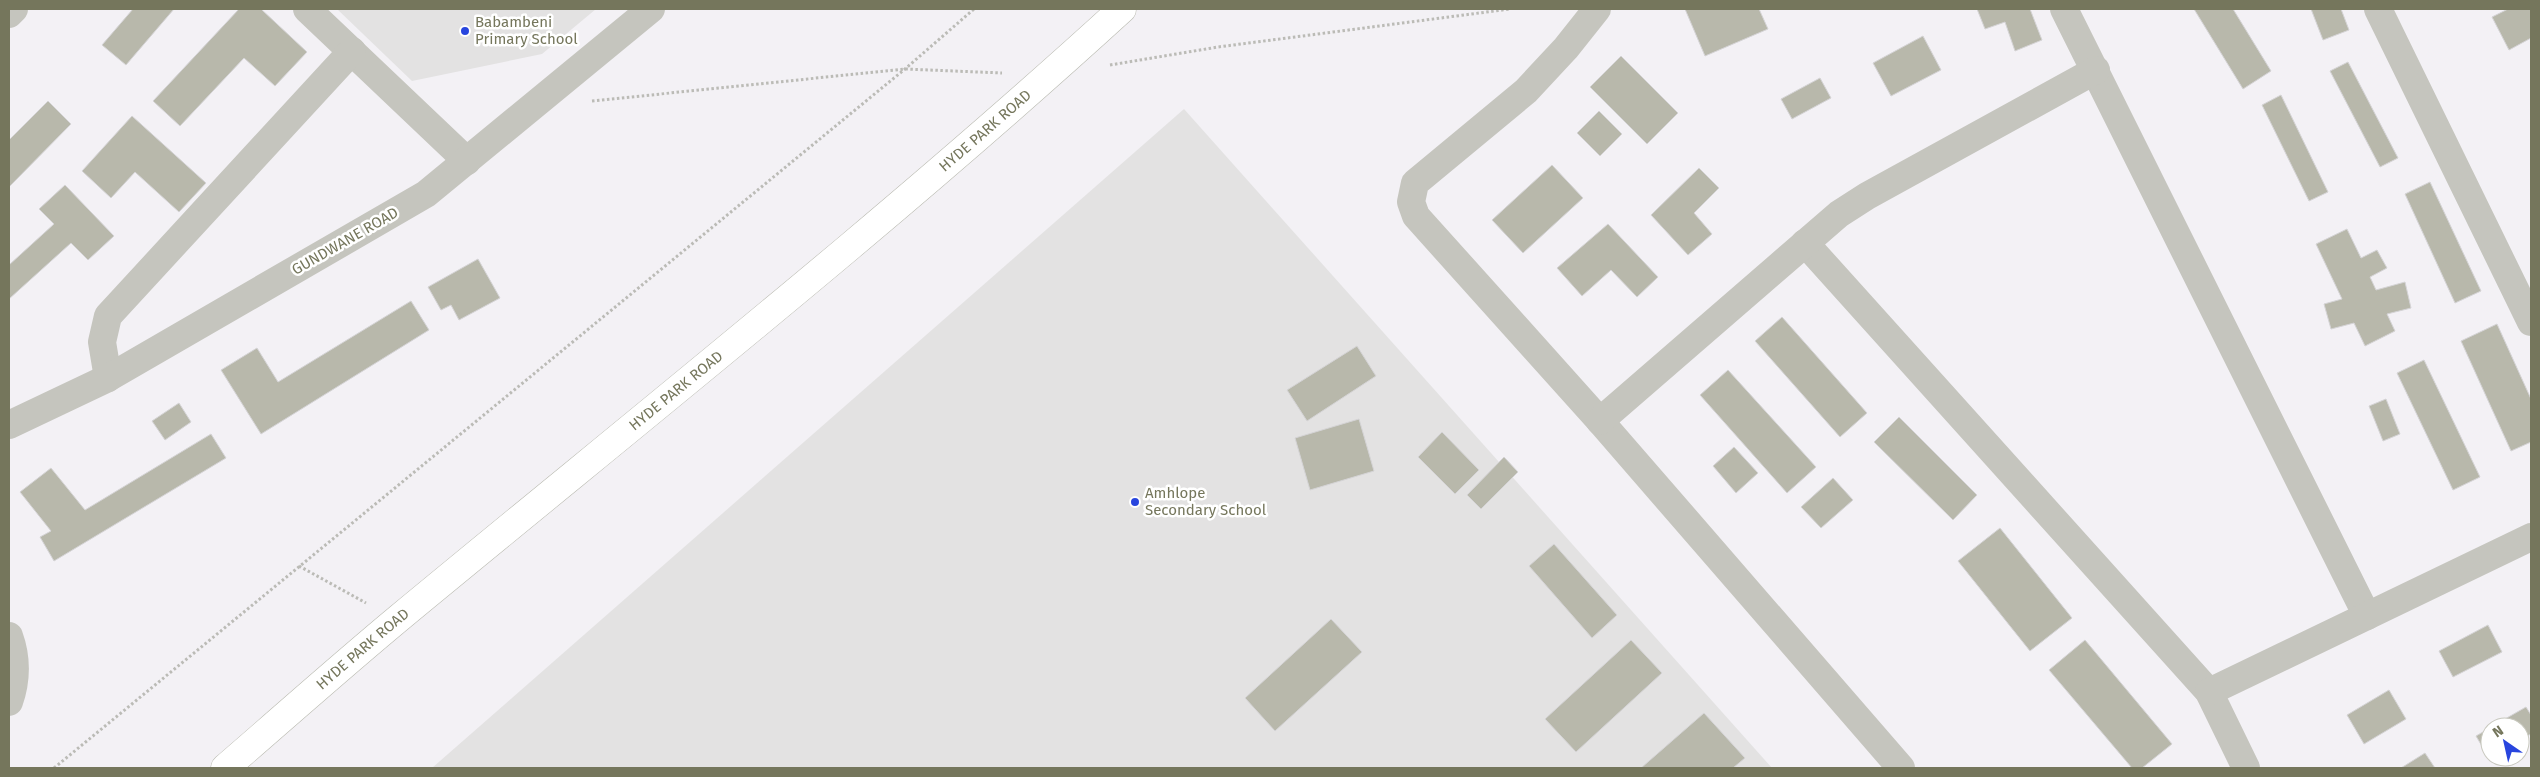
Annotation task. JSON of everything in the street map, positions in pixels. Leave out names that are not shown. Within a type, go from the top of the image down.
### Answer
[{"type":"street","points":[[9,14],[14,9]]},
{"type":"street","points":[[307,9],[467,161]]},
{"type":"street","name":"GUNDWANE ROAD","points":[[9,425],[108,378],[426,194],[650,9]]},
{"type":"street","name":"HYDE PARK ROAD","points":[[224,768],[397,620],[719,356],[1050,75],[1122,9]]},
{"type":"street","points":[[1597,9],[1566,48],[1526,91],[1415,183],[1411,202],[1416,216],[1600,421],[1901,768]]},
{"type":"street","points":[[2064,9],[2367,616]]},
{"type":"street","points":[[2378,9],[2531,322]]},
{"type":"street","points":[[108,378],[102,342],[108,316],[352,51]]},
{"type":"street","points":[[1600,421],[1839,214],[1866,196],[2096,70]]},
{"type":"street","points":[[1805,243],[2209,692],[2246,768]]},
{"type":"street","points":[[2209,692],[2531,537]]},
{"type":"street","points":[[9,636],[16,656],[13,689],[9,702]]},
{"type":"path","points":[[54,768],[905,69],[974,9]]},
{"type":"path","points":[[299,566],[397,620]]},
{"type":"shaded area","name":"Babambeni Primary School","points":[[337,9],[596,9],[542,54],[412,81]]},
{"type":"shaded area","name":"Amhlope Secondary School","points":[[1184,109],[1772,768],[432,768]]},
{"type":"building","points":[[133,9],[174,9],[126,65],[102,45]]},
{"type":"building","points":[[239,9],[261,9],[307,52],[275,86],[244,58],[180,126],[153,101]]},
{"type":"building","points":[[1685,9],[1759,9],[1768,29],[1705,56]]},
{"type":"building","points":[[1977,9],[2030,9],[2042,40],[2015,51],[2005,22],[1985,29]]},
{"type":"building","points":[[2194,9],[2233,9],[2271,71],[2243,89]]},
{"type":"building","points":[[2311,9],[2341,9],[2349,30],[2323,40]]},
{"type":"building","points":[[2508,9],[2531,9],[2531,38],[2509,50],[2492,17]]},
{"type":"building","points":[[1923,36],[1941,70],[1891,96],[1873,63]]},
{"type":"building","points":[[1621,56],[1678,113],[1647,144],[1590,87]]},
{"type":"building","points":[[2348,62],[2398,158],[2380,167],[2330,71]]},
{"type":"building","points":[[1820,78],[1831,98],[1792,119],[1781,99]]},
{"type":"building","points":[[2281,95],[2328,192],[2309,201],[2262,105]]},
{"type":"building","points":[[48,101],[71,124],[9,187],[9,140]]},
{"type":"building","points":[[1599,111],[1622,134],[1600,156],[1577,133]]},
{"type":"building","points":[[132,116],[206,183],[179,212],[135,172],[111,198],[82,171]]},
{"type":"building","points":[[1552,165],[1583,198],[1523,253],[1492,220]]},
{"type":"building","points":[[1699,168],[1719,188],[1694,213],[1712,234],[1688,255],[1651,215]]},
{"type":"building","points":[[2430,182],[2481,291],[2455,303],[2405,194]]},
{"type":"building","points":[[65,185],[114,236],[88,260],[71,243],[9,299],[9,265],[54,224],[39,209]]},
{"type":"building","points":[[1608,224],[1658,277],[1637,297],[1611,270],[1582,296],[1557,268]]},
{"type":"building","points":[[2347,229],[2361,258],[2377,250],[2387,268],[2370,277],[2376,290],[2405,282],[2411,308],[2387,314],[2395,331],[2365,346],[2354,323],[2331,329],[2324,304],[2342,299],[2316,244]]},
{"type":"building","points":[[478,259],[500,298],[459,320],[451,305],[441,310],[428,287]]},
{"type":"building","points":[[411,301],[429,330],[261,434],[221,370],[257,348],[278,382]]},
{"type":"building","points":[[1782,317],[1867,413],[1840,437],[1755,341]]},
{"type":"building","points":[[2497,324],[2531,399],[2531,442],[2511,451],[2461,341]]},
{"type":"building","points":[[1357,346],[1376,376],[1307,421],[1287,390]]},
{"type":"building","points":[[2424,360],[2480,477],[2453,490],[2397,373]]},
{"type":"building","points":[[1728,370],[1816,467],[1787,493],[1700,395]]},
{"type":"building","points":[[2386,399],[2400,434],[2383,441],[2369,406]]},
{"type":"building","points":[[179,403],[191,422],[165,440],[152,421]]},
{"type":"building","points":[[1899,417],[1977,495],[1953,520],[1874,442]]},
{"type":"building","points":[[1359,419],[1374,471],[1310,490],[1295,438]]},
{"type":"building","points":[[1442,432],[1479,470],[1455,494],[1418,457]]},
{"type":"building","points":[[211,434],[226,458],[54,561],[40,537],[51,531],[20,492],[51,468],[85,510]]},
{"type":"building","points":[[1734,447],[1758,473],[1736,493],[1713,466]]},
{"type":"building","points":[[1504,457],[1518,472],[1481,509],[1467,495]]},
{"type":"building","points":[[1833,478],[1853,500],[1821,528],[1801,507]]},
{"type":"building","points":[[2000,528],[2072,618],[2030,651],[1958,561]]},
{"type":"building","points":[[1554,544],[1617,615],[1592,638],[1529,566]]},
{"type":"building","points":[[1331,619],[1362,652],[1275,731],[1245,698]]},
{"type":"building","points":[[2488,625],[2502,652],[2453,677],[2439,651]]},
{"type":"building","points":[[1631,640],[1662,673],[1576,752],[1545,719]]},
{"type":"building","points":[[2085,640],[2172,744],[2142,768],[2132,768],[2049,670]]},
{"type":"building","points":[[2389,690],[2406,719],[2364,744],[2347,715]]},
{"type":"building","points":[[2526,707],[2531,715],[2531,734],[2530,717],[2508,717]]},
{"type":"building","points":[[1704,713],[1745,758],[1733,768],[1641,768]]},
{"type":"building","points":[[2480,734],[2480,743],[2476,736]]},
{"type":"building","points":[[2425,753],[2435,768],[2401,768]]},
{"type":"place","name":"Babambeni Primary School","points":[[465,31]]},
{"type":"place","name":"Amhlope Secondary School","points":[[1135,502]]}]
